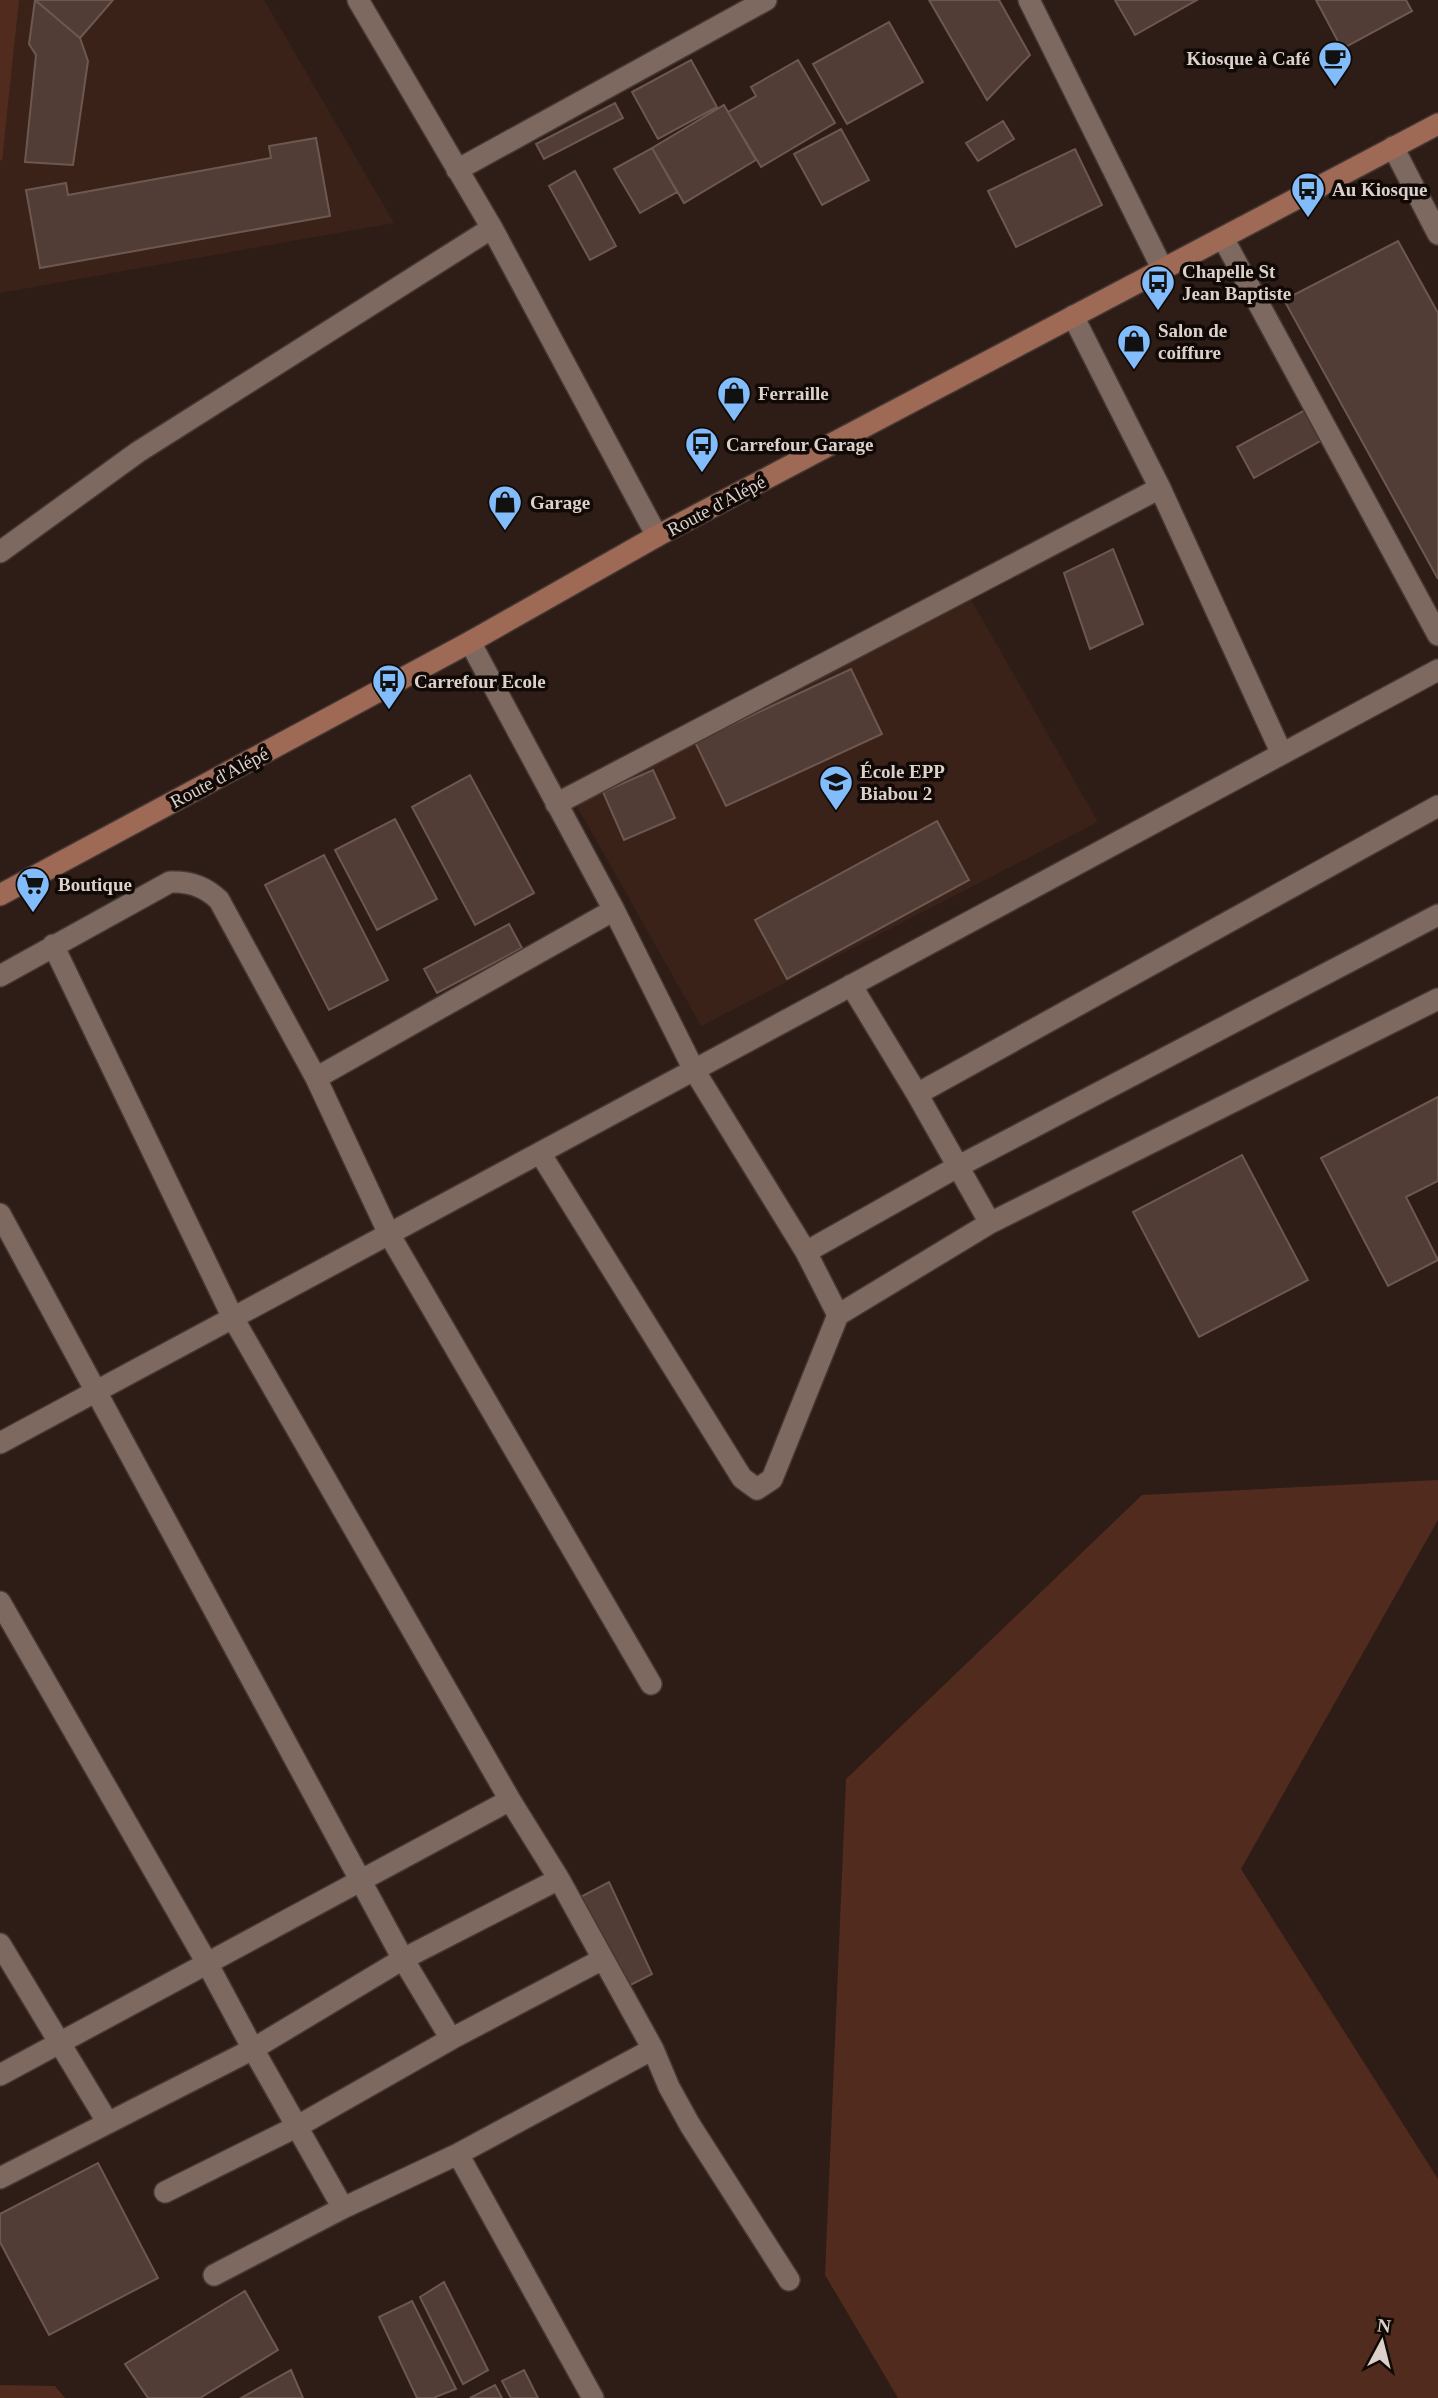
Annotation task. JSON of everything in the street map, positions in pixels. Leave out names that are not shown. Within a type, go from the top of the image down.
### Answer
[{"type":"main road","name":"Route d'Alépé","points":[[0,895],[470,642],[657,536],[1438,124]]},
{"type":"street","points":[[358,0],[492,228],[657,536]]},
{"type":"street","points":[[457,170],[766,0]]},
{"type":"street","points":[[1029,0],[1162,268]]},
{"type":"street","points":[[1394,147],[1438,234]]},
{"type":"street","points":[[0,552],[138,452],[492,228]]},
{"type":"street","points":[[1223,238],[1438,635]]},
{"type":"street","points":[[1073,316],[1160,488],[1282,754]]},
{"type":"street","points":[[556,804],[1160,488]]},
{"type":"street","points":[[470,642],[614,909],[694,1070],[806,1252],[838,1315]]},
{"type":"street","points":[[0,1443],[1438,670]]},
{"type":"street","points":[[917,1094],[1438,806]]},
{"type":"street","points":[[0,976],[170,882],[195,884],[219,900],[316,1078],[389,1234],[651,1684]]},
{"type":"street","points":[[316,1078],[614,909]]},
{"type":"street","points":[[806,1252],[957,1167],[1438,915]]},
{"type":"street","points":[[53,945],[233,1318],[510,1800],[559,1879],[653,2049],[690,2125],[789,2280]]},
{"type":"street","points":[[851,985],[990,1223]]},
{"type":"street","points":[[540,1153],[742,1478],[757,1489],[772,1479],[838,1315],[990,1223],[1438,999]]},
{"type":"street","points":[[0,1214],[403,1959],[451,2039]]},
{"type":"street","points":[[0,1602],[207,1963],[343,2208]]},
{"type":"street","points":[[0,2075],[510,1800]]},
{"type":"street","points":[[0,2178],[253,2049],[403,1959],[559,1879]]},
{"type":"street","points":[[0,1944],[108,2123]]},
{"type":"street","points":[[164,2192],[298,2126],[451,2039],[603,1959]]},
{"type":"street","points":[[214,2275],[343,2208],[458,2154],[653,2049]]},
{"type":"street","points":[[458,2154],[593,2398]]},
{"type":"shaded area","points":[[0,0],[264,0],[394,223],[0,293]]},
{"type":"shaded area","points":[[0,0],[19,0],[2,161],[0,160]]},
{"type":"shaded area","name":"École EPP Biabou 2","points":[[965,589],[1098,822],[701,1026],[574,801]]},
{"type":"shaded area","points":[[1438,1480],[1438,1520],[1241,1869],[1438,2179],[1438,2398],[898,2398],[825,2275],[846,1779],[1142,1495]]},
{"type":"shaded area","points":[[0,2385],[55,2386],[65,2398],[0,2398]]},
{"type":"building","points":[[35,0],[113,0],[80,38]]},
{"type":"building","points":[[35,0],[80,38],[88,61],[73,165],[25,162],[36,55],[29,44]]},
{"type":"building","points":[[929,0],[999,0],[1030,55],[987,100]]},
{"type":"building","points":[[1115,0],[1197,0],[1135,35]]},
{"type":"building","points":[[1316,0],[1406,0],[1412,11],[1342,49]]},
{"type":"building","points":[[889,22],[923,82],[847,124],[813,64]]},
{"type":"building","points":[[691,60],[717,107],[658,139],[632,92]]},
{"type":"building","points":[[798,60],[835,123],[761,167],[728,112],[756,96],[751,87]]},
{"type":"building","points":[[615,103],[623,118],[544,159],[536,144]]},
{"type":"building","points":[[724,105],[756,160],[684,203],[652,148]]},
{"type":"building","points":[[1003,121],[1014,139],[978,161],[966,143]]},
{"type":"building","points":[[841,129],[869,180],[822,205],[794,154]]},
{"type":"building","points":[[316,138],[330,216],[40,268],[26,190],[66,183],[68,195],[271,158],[269,146]]},
{"type":"building","points":[[652,148],[677,192],[640,213],[614,169]]},
{"type":"building","points":[[1075,149],[1102,205],[1016,247],[988,191]]},
{"type":"building","points":[[575,171],[616,246],[590,260],[549,186]]},
{"type":"building","points":[[1398,241],[1438,313],[1438,579],[1284,300]]},
{"type":"building","points":[[1305,410],[1322,440],[1254,478],[1237,447]]},
{"type":"building","points":[[1113,549],[1143,624],[1090,649],[1064,573]]},
{"type":"building","points":[[851,669],[882,734],[726,806],[695,742]]},
{"type":"building","points":[[653,770],[675,818],[624,840],[603,792]]},
{"type":"building","points":[[470,775],[534,893],[475,925],[412,807]]},
{"type":"building","points":[[395,819],[437,899],[377,930],[335,850]]},
{"type":"building","points":[[937,821],[969,880],[787,979],[755,920]]},
{"type":"building","points":[[324,855],[388,980],[329,1010],[265,885]]},
{"type":"building","points":[[509,924],[522,948],[437,993],[424,969]]},
{"type":"building","points":[[1438,1097],[1438,1181],[1406,1197],[1438,1260],[1388,1286],[1321,1158]]},
{"type":"building","points":[[1242,1155],[1308,1280],[1199,1337],[1133,1212]]},
{"type":"building","points":[[609,1882],[652,1974],[613,1994],[571,1902]]},
{"type":"building","points":[[98,2163],[158,2278],[49,2335],[0,2242],[0,2214]]},
{"type":"building","points":[[444,2282],[488,2370],[463,2384],[420,2297]]},
{"type":"building","points":[[245,2291],[278,2350],[200,2398],[148,2398],[125,2364]]},
{"type":"building","points":[[412,2301],[456,2389],[433,2398],[417,2398],[379,2317]]},
{"type":"building","points":[[291,2370],[303,2398],[241,2398]]},
{"type":"building","points":[[524,2370],[538,2398],[511,2398],[502,2381]]},
{"type":"building","points":[[495,2385],[502,2398],[470,2398]]},
{"type":"place","name":"Kiosque à Café","points":[[1335,88]]},
{"type":"place","name":"Au Kiosque","points":[[1308,219]]},
{"type":"place","name":"Chapelle St Jean Baptiste","points":[[1158,312]]},
{"type":"place","name":"Salon de coiffure","points":[[1134,371]]},
{"type":"place","name":"Ferraille","points":[[734,423]]},
{"type":"place","name":"Carrefour Garage","points":[[702,474]]},
{"type":"place","name":"Garage","points":[[505,532]]},
{"type":"place","name":"Carrefour Ecole","points":[[389,711]]},
{"type":"place","name":"École EPP Biabou 2","points":[[836,812]]},
{"type":"place","name":"Boutique","points":[[33,914]]}]
